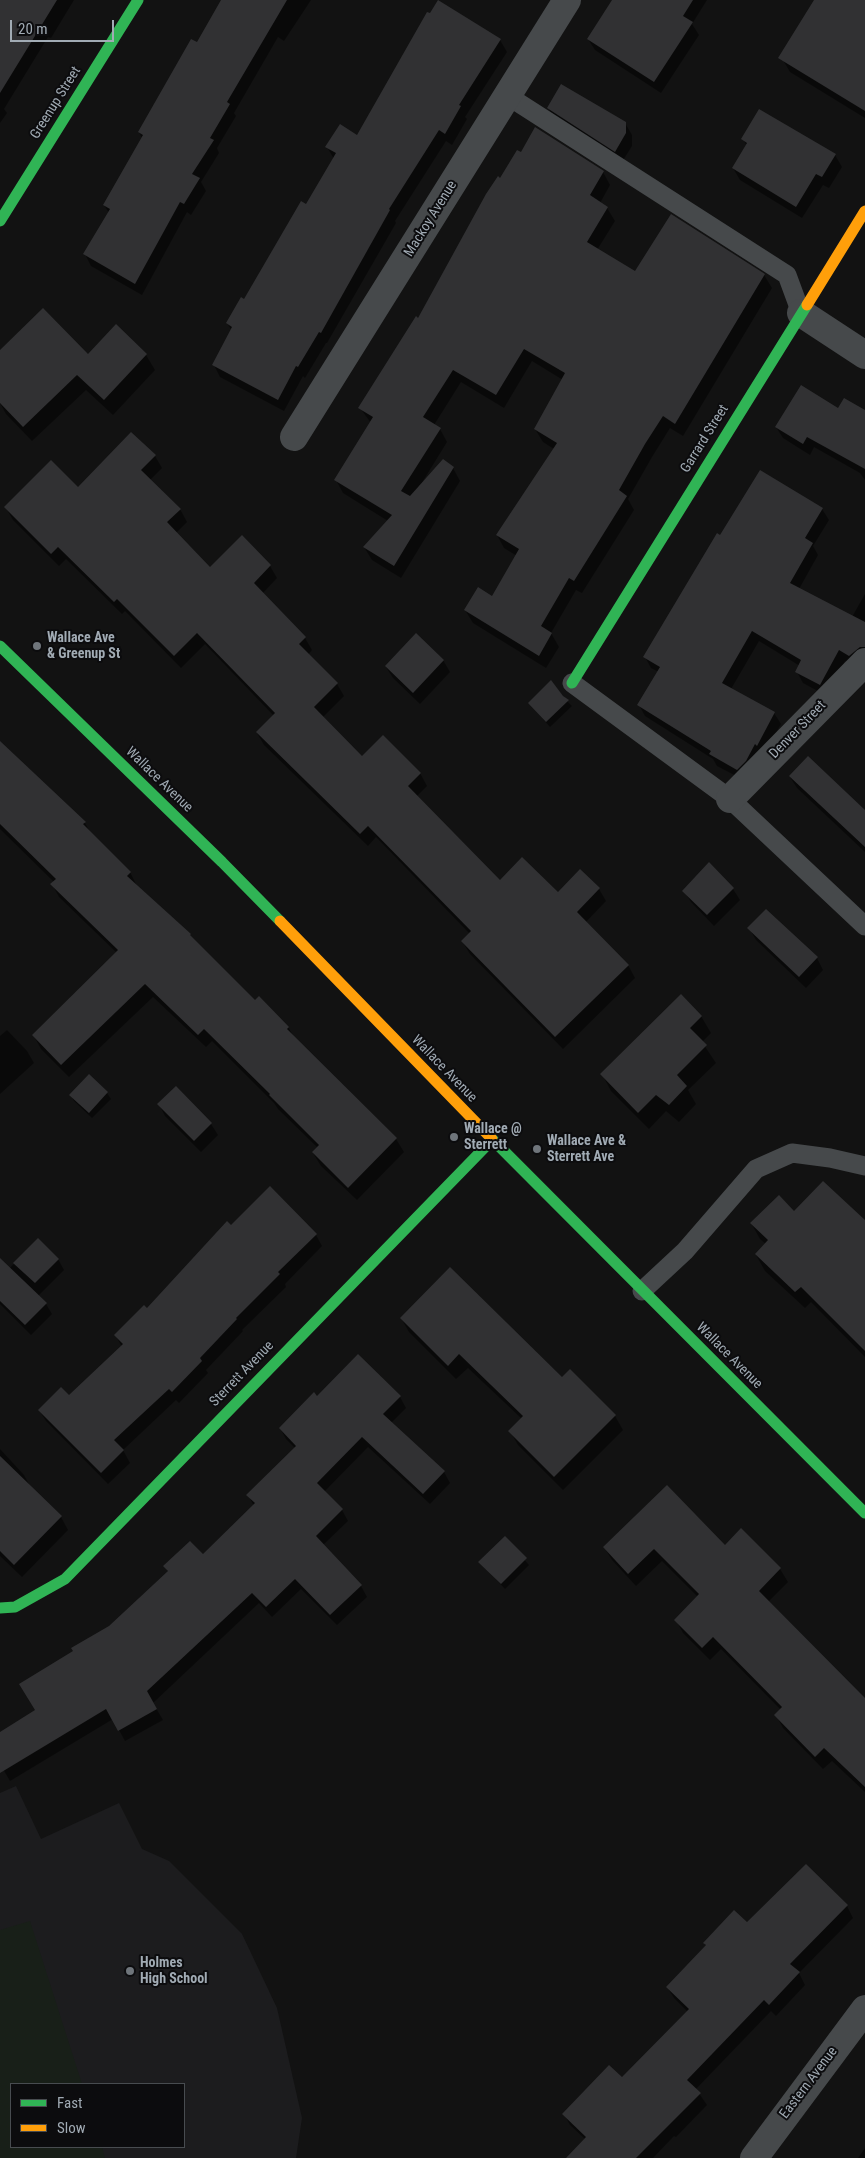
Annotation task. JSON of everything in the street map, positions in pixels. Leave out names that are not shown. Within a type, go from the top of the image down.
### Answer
[{"type":"street","name":"Greenup Street","points":[[0,221],[138,0]]},
{"type":"street","name":"Mackoy Avenue","points":[[294,436],[567,0]]},
{"type":"street","name":"Garrard Street","points":[[572,684],[865,211]]},
{"type":"street","points":[[801,313],[865,355]]},
{"type":"street","name":"Wallace Avenue","points":[[0,646],[222,862],[492,1140],[865,1513]]},
{"type":"street","name":"Denver Street","points":[[730,799],[865,662]]},
{"type":"street","name":"Sterrett Avenue","points":[[0,1608],[15,1607],[64,1579],[492,1140]]},
{"type":"street","name":"Eastern Avenue","points":[[754,2158],[865,2009]]},
{"type":"lane","points":[[508,96],[787,275],[801,313]]},
{"type":"lane","points":[[572,684],[730,799],[865,926]]},
{"type":"lane","points":[[642,1291],[685,1251],[756,1169],[792,1153],[830,1158],[865,1166]]},
{"type":"shaded area","name":"Holmes High School","points":[[16,1786],[41,1839],[119,1803],[142,1849],[169,1861],[242,1934],[277,2008],[302,2118],[296,2158],[0,2158],[0,1793]]},
{"type":"shaded area","points":[[30,1921],[82,2083],[10,2083],[10,2148],[102,2148],[105,2158],[0,2158],[0,1930]]},
{"type":"building","points":[[0,0],[57,0],[0,93]]},
{"type":"building","points":[[221,0],[287,0],[227,102],[230,104],[210,138],[214,140],[192,174],[200,178],[184,204],[180,202],[135,284],[83,254],[110,209],[103,205],[143,135],[138,132],[191,39],[197,42]]},
{"type":"building","points":[[438,0],[501,39],[459,105],[461,106],[445,134],[439,130],[389,209],[321,333],[319,332],[298,367],[296,366],[278,400],[212,365],[232,327],[226,323],[241,297],[244,299],[301,201],[306,204],[336,153],[325,147],[340,124],[357,135],[427,12],[430,13]]},
{"type":"building","points":[[612,0],[693,0],[683,16],[693,22],[654,82],[587,39]]},
{"type":"building","points":[[814,0],[865,0],[865,111],[778,58]]},
{"type":"building","points":[[561,84],[626,122],[626,133],[615,152],[547,108]]},
{"type":"building","points":[[759,109],[836,154],[822,177],[816,174],[796,207],[732,168],[747,143],[741,139]]},
{"type":"building","points":[[535,127],[604,171],[590,195],[608,207],[587,242],[635,271],[671,214],[765,274],[675,424],[663,416],[645,444],[619,490],[627,496],[574,581],[569,578],[541,626],[552,633],[539,656],[464,610],[478,587],[492,596],[519,549],[496,535],[557,443],[534,429],[565,373],[524,349],[496,395],[453,370],[423,417],[441,428],[401,491],[410,496],[443,459],[454,467],[394,566],[363,547],[392,515],[334,480],[373,417],[358,408],[416,316],[418,318],[486,194],[498,176],[500,178],[517,150],[521,152]]},
{"type":"building","points":[[43,308],[88,354],[116,324],[147,354],[104,400],[77,375],[23,427],[0,403],[0,350]]},
{"type":"building","points":[[801,385],[838,408],[844,398],[865,410],[865,469],[807,437],[803,444],[775,427]]},
{"type":"building","points":[[131,432],[156,455],[141,470],[181,509],[167,522],[210,567],[242,535],[271,565],[254,583],[306,637],[299,644],[338,683],[314,707],[362,756],[383,735],[421,773],[408,786],[500,880],[522,857],[558,892],[580,869],[600,888],[577,912],[629,965],[555,1037],[461,941],[471,931],[368,826],[360,834],[256,732],[275,713],[197,633],[174,656],[117,599],[114,602],[58,547],[51,554],[4,507],[51,460],[78,487]]},
{"type":"building","points":[[760,470],[823,508],[805,538],[813,543],[790,583],[865,622],[865,647],[860,647],[849,656],[839,650],[820,685],[795,672],[801,660],[752,631],[722,683],[775,712],[757,746],[755,744],[746,761],[737,770],[709,754],[711,751],[637,705],[660,667],[643,657],[717,533],[720,535]]},
{"type":"building","points":[[416,633],[444,660],[413,693],[385,666]]},
{"type":"building","points":[[551,680],[563,696],[569,700],[546,722],[528,703]]},
{"type":"building","points":[[0,741],[86,822],[83,824],[131,872],[127,876],[191,934],[255,1000],[259,996],[289,1027],[287,1029],[397,1138],[348,1188],[312,1152],[319,1145],[270,1094],[204,1029],[198,1035],[145,984],[61,1065],[32,1035],[118,950],[50,884],[56,879],[0,824]]},
{"type":"building","points":[[808,756],[865,810],[865,847],[789,776]]},
{"type":"building","points":[[709,862],[734,888],[707,915],[682,891]]},
{"type":"building","points":[[766,909],[818,957],[799,977],[747,928]]},
{"type":"building","points":[[681,994],[702,1016],[690,1028],[707,1045],[677,1075],[687,1086],[669,1105],[656,1095],[638,1113],[600,1074]]},
{"type":"building","points":[[89,1074],[108,1092],[89,1113],[69,1095]]},
{"type":"building","points":[[176,1086],[212,1123],[194,1141],[157,1104]]},
{"type":"building","points":[[823,1181],[865,1220],[865,1351],[801,1287],[795,1292],[755,1254],[768,1240],[750,1223],[779,1195],[794,1211]]},
{"type":"building","points":[[270,1186],[317,1234],[278,1272],[280,1274],[236,1318],[200,1358],[202,1361],[172,1392],[169,1389],[114,1440],[124,1450],[101,1473],[38,1410],[61,1387],[69,1395],[123,1344],[114,1335],[144,1305],[147,1308],[227,1221],[231,1225]]},
{"type":"building","points":[[38,1238],[59,1259],[35,1283],[13,1263]]},
{"type":"building","points":[[0,1258],[47,1303],[25,1325],[0,1301]]},
{"type":"building","points":[[450,1267],[562,1377],[570,1369],[616,1415],[554,1477],[508,1431],[523,1416],[459,1354],[448,1366],[400,1318]]},
{"type":"building","points":[[358,1354],[401,1396],[383,1414],[445,1471],[423,1494],[362,1437],[317,1483],[343,1509],[316,1536],[362,1585],[330,1615],[295,1579],[266,1607],[252,1593],[147,1691],[157,1709],[118,1731],[106,1709],[0,1773],[0,1732],[35,1710],[19,1684],[73,1651],[71,1648],[109,1626],[168,1571],[163,1566],[190,1541],[203,1554],[255,1503],[246,1495],[296,1446],[279,1428],[314,1392],[317,1396]]},
{"type":"building","points":[[0,1456],[62,1516],[14,1565],[0,1551]]},
{"type":"building","points":[[667,1485],[725,1545],[741,1528],[781,1568],[759,1591],[865,1698],[865,1787],[824,1748],[815,1757],[774,1715],[782,1707],[713,1637],[702,1648],[674,1620],[699,1594],[654,1549],[628,1574],[603,1547]]},
{"type":"building","points":[[505,1536],[527,1558],[501,1584],[478,1562]]},
{"type":"building","points":[[806,1864],[848,1905],[790,1964],[800,1972],[769,2005],[764,2000],[687,2080],[701,2093],[636,2158],[566,2158],[586,2137],[562,2114],[609,2065],[622,2077],[689,2009],[666,1987],[706,1945],[703,1943],[734,1910],[747,1922]]},
{"type":"traffic: fast","points":[[0,221],[138,0]]},
{"type":"traffic: fast","points":[[572,683],[807,305]]},
{"type":"traffic: fast","points":[[0,646],[280,921]]},
{"type":"traffic: fast","points":[[492,1139],[865,1513]]},
{"type":"traffic: fast","points":[[0,1608],[15,1607],[65,1579],[492,1140]]},
{"type":"traffic: slow","points":[[807,305],[865,211]]},
{"type":"traffic: slow","points":[[280,921],[492,1139]]},
{"type":"place","name":"Wallace Ave & Greenup St","points":[[37,646]]},
{"type":"place","name":"Wallace @ Sterrett","points":[[454,1137]]},
{"type":"place","name":"Wallace Ave & Sterrett Ave","points":[[537,1149]]},
{"type":"place","name":"Holmes High School","points":[[130,1971]]}]
